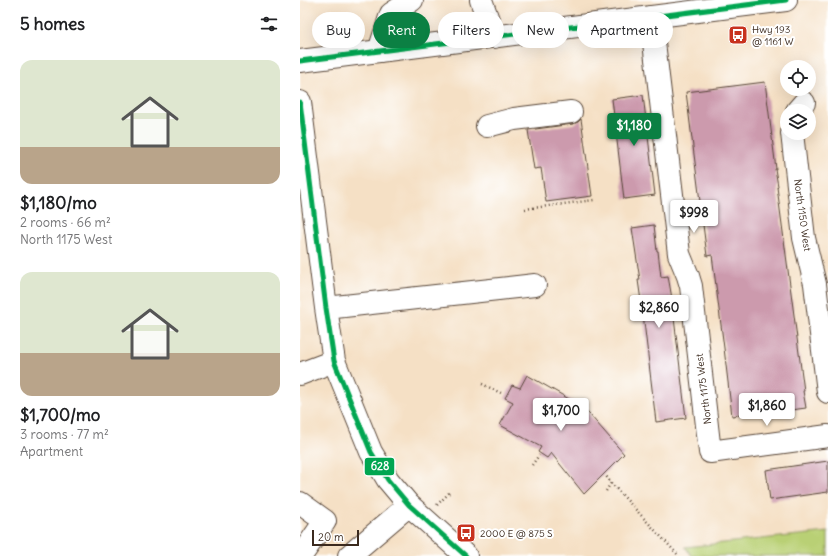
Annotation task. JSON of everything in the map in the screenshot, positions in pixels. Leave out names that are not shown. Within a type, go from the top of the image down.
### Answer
[{"type":"street","points":[[379,51],[391,14],[412,0]]},
{"type":"street","points":[[482,0],[486,12]]},
{"type":"street","points":[[673,14],[786,0]]},
{"type":"street","points":[[504,36],[577,26]]},
{"type":"street","points":[[300,61],[438,44]]},
{"type":"street","name":"North 1175 West","points":[[655,48],[679,254],[691,286],[710,452],[828,436]]},
{"type":"street","points":[[300,102],[309,250],[326,308],[334,361],[371,452],[388,480],[409,505],[466,556]]},
{"type":"street","points":[[487,126],[514,119],[571,112]]},
{"type":"street","name":"North 1150 West","points":[[793,140],[804,238],[815,284],[828,392]]},
{"type":"street","points":[[326,308],[535,285]]},
{"type":"street","points":[[300,374],[334,361]]},
{"type":"street","points":[[300,503],[325,521],[300,556]]},
{"type":"street","points":[[349,556],[409,505]]},
{"type":"path","points":[[525,209],[594,200]]},
{"type":"path","points":[[482,384],[501,393]]},
{"type":"path","points":[[532,465],[539,455]]},
{"type":"path","points":[[606,476],[679,556]]},
{"type":"path","points":[[606,491],[611,483]]},
{"type":"path","points":[[437,506],[449,493]]},
{"type":"green space","points":[[828,532],[828,556],[692,556],[685,547]]},
{"type":"building","points":[[765,82],[806,408],[732,416],[712,255],[707,256],[686,92]]},
{"type":"building","points":[[643,95],[655,195],[624,199],[612,99]]},
{"type":"building","points":[[581,119],[592,196],[546,202],[541,168],[534,169],[528,130],[573,124]]},
{"type":"building","points":[[654,225],[661,277],[668,276],[671,293],[686,418],[656,422],[638,280],[640,280],[632,228]]},
{"type":"building","points":[[527,375],[583,407],[624,454],[584,494],[551,453],[547,458],[538,452],[541,447],[500,425],[513,402],[505,398],[512,385],[520,388]]},
{"type":"building","points":[[828,461],[828,492],[770,500],[766,470]]},
{"type":"transit line","name":"628","points":[[300,61],[786,0]]},
{"type":"transit line","name":"628","points":[[300,102],[334,361],[371,452],[388,480],[409,505],[466,556]]},
{"type":"place","name":"Hwy 193 @ 1161 W","points":[[738,35]]},
{"type":"place","name":"2000 E @ 875 S","points":[[466,533]]}]
